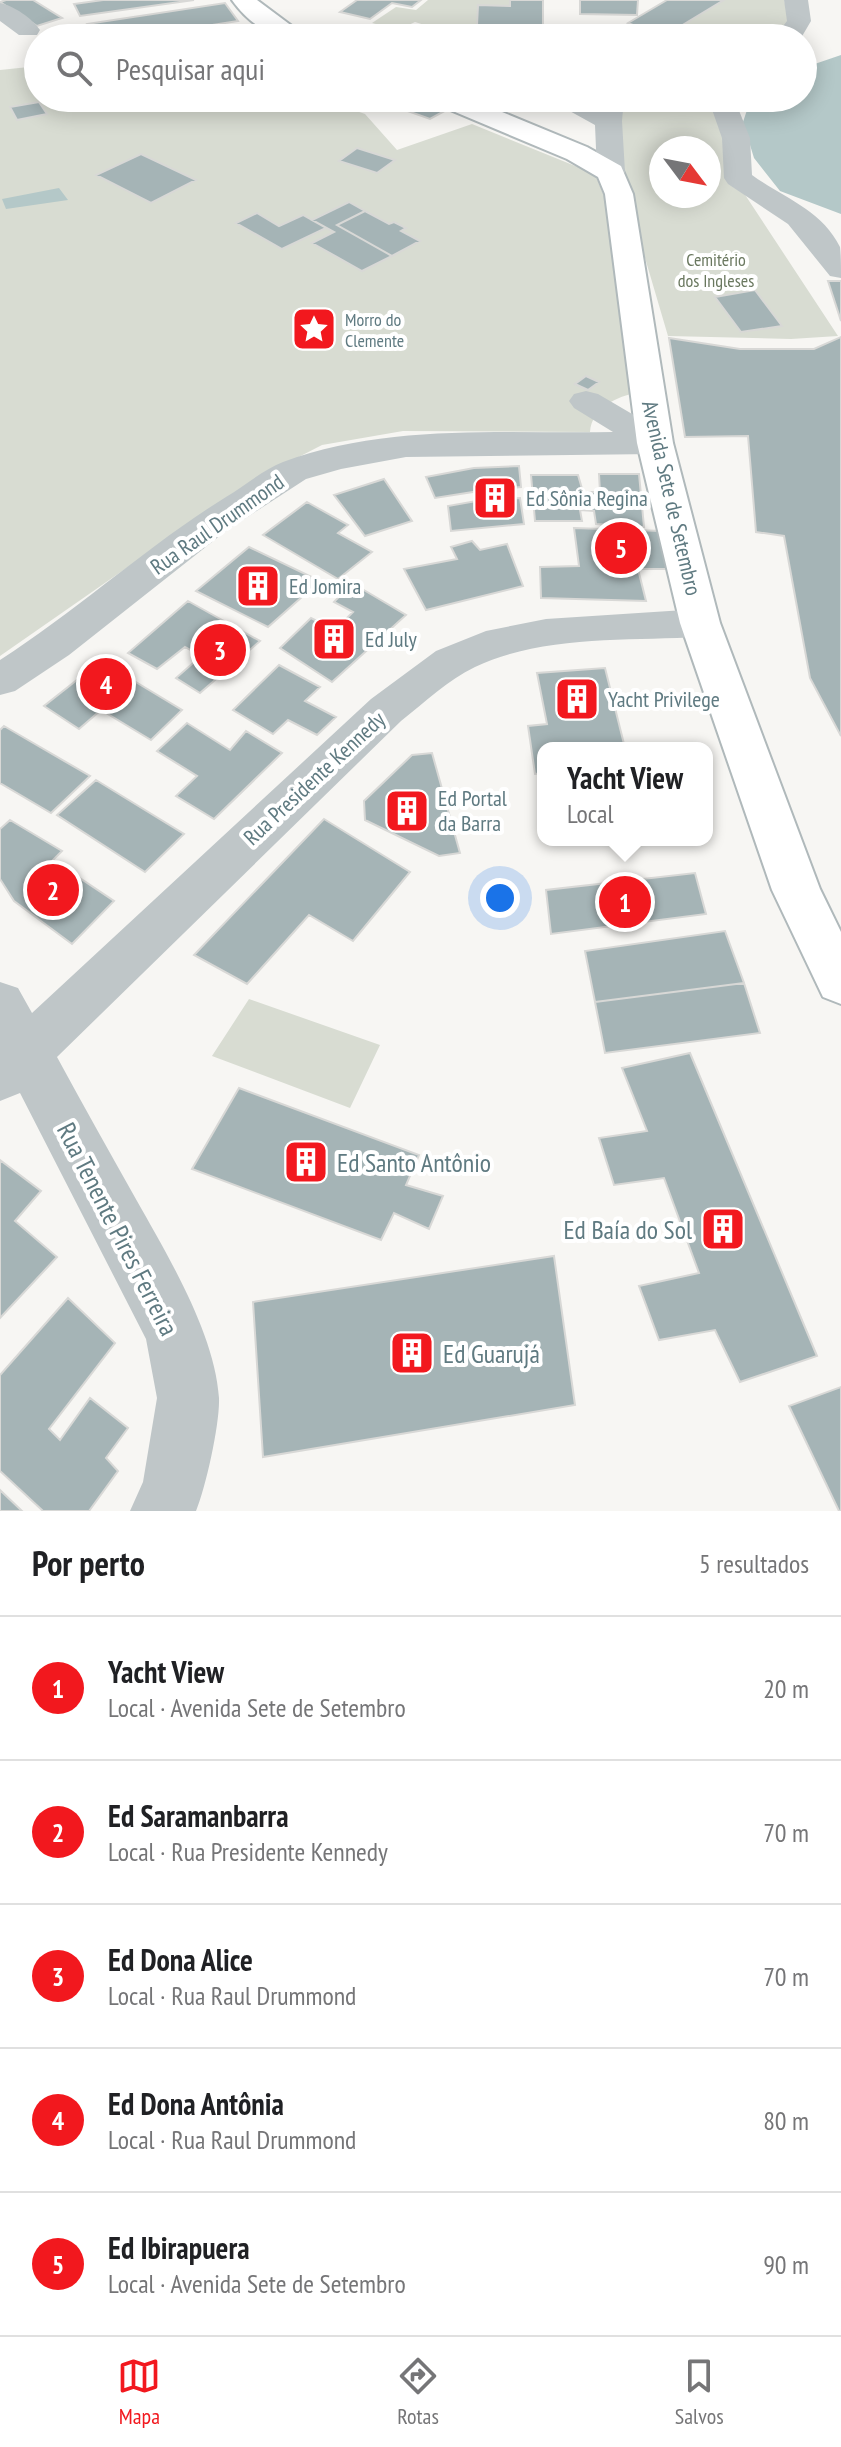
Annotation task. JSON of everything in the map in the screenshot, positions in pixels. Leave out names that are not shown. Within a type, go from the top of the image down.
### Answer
[{"type":"main road","points":[[244,0],[258,15],[273,24]]},
{"type":"main road","points":[[479,112],[577,153],[611,172]]},
{"type":"main road","name":"Avenida Sete de Setembro","points":[[611,172],[619,194],[655,443],[700,623],[796,890],[841,982]]},
{"type":"street","points":[[796,0],[799,24]]},
{"type":"street","points":[[0,10],[24,27]]},
{"type":"street","points":[[610,112],[611,172]]},
{"type":"street","points":[[726,112],[736,138],[738,178],[795,215],[841,269]]},
{"type":"street","points":[[586,401],[655,443]]},
{"type":"street","name":"Rua Raul Drummond","points":[[0,680],[54,645],[213,522],[293,471],[337,458],[406,446],[655,443]]},
{"type":"street","name":"Rua Presidente Kennedy","points":[[9,1045],[386,710],[424,679],[462,655],[508,640],[550,634],[700,623]]},
{"type":"street","name":"Rua Tenente Pires Ferreira","points":[[9,1045],[138,1259],[175,1335],[188,1398],[173,1490],[162,1511]]},
{"type":"green space","points":[[428,0],[510,0],[510,6],[478,6],[477,24],[372,23],[396,7],[416,10]]},
{"type":"green space","points":[[724,0],[784,0],[790,24],[684,24]]},
{"type":"green space","name":"Morro do Clemente","points":[[24,67],[24,112],[359,112],[365,114],[397,150],[472,124],[595,174],[610,211],[638,392],[607,404],[595,416],[590,432],[403,431],[322,445],[250,482],[0,656],[0,70]]},
{"type":"green space","name":"Cemitério dos Ingleses","points":[[617,112],[716,112],[734,178],[838,336],[791,339],[668,336],[620,173]]},
{"type":"green space","points":[[249,999],[380,1045],[350,1108],[212,1056]]},
{"type":"shaded area","points":[[841,55],[841,214],[780,191],[754,158],[743,122],[746,112],[817,112],[817,63]]},
{"type":"shaded area","points":[[59,188],[68,200],[6,209],[2,199]]},
{"type":"building","points":[[33,0],[62,18],[34,24],[0,2]]},
{"type":"building","points":[[103,0],[194,0],[80,16],[74,4]]},
{"type":"building","points":[[357,0],[421,0],[412,7],[392,3],[370,19],[340,12]]},
{"type":"building","points":[[510,0],[543,0],[543,24],[477,24],[478,5],[510,6]]},
{"type":"building","points":[[580,0],[638,0],[637,15],[580,14]]},
{"type":"building","points":[[667,0],[724,0],[684,24],[628,23]]},
{"type":"building","points":[[225,3],[238,21],[219,24],[87,24]]},
{"type":"building","points":[[24,105],[24,112],[47,114],[17,120],[10,107]]},
{"type":"building","points":[[410,112],[443,112],[430,119]]},
{"type":"building","points":[[357,148],[395,160],[377,173],[339,161]]},
{"type":"building","points":[[141,154],[196,180],[151,203],[96,175]]},
{"type":"building","points":[[349,202],[365,211],[337,225],[392,256],[362,271],[312,243],[334,232],[312,220]]},
{"type":"building","points":[[365,211],[389,224],[394,222],[406,228],[401,231],[420,241],[392,256],[337,225]]},
{"type":"building","points":[[257,213],[279,226],[303,215],[326,228],[282,249],[236,223]]},
{"type":"building","points":[[828,281],[841,281],[841,321]]},
{"type":"building","points":[[755,290],[782,326],[741,332],[715,297]]},
{"type":"building","points":[[841,337],[841,736],[810,678],[784,536],[756,532],[748,436],[685,437],[669,338],[740,349],[814,349]]},
{"type":"building","points":[[586,376],[599,382],[588,390],[575,384]]},
{"type":"building","name":"Ed Sônia Regina","points":[[519,466],[521,487],[498,489],[503,499],[520,498],[524,524],[451,531],[448,506],[488,499],[486,490],[435,498],[426,477],[474,468]]},
{"type":"building","points":[[599,474],[639,474],[644,527],[596,524],[594,511],[580,510],[582,521],[535,521],[531,475],[578,475],[583,492],[600,492]]},
{"type":"building","points":[[384,479],[412,521],[365,536],[334,495]]},
{"type":"building","points":[[307,502],[348,525],[338,533],[372,552],[338,579],[263,535]]},
{"type":"building","points":[[574,528],[662,531],[667,569],[638,569],[646,601],[541,598],[540,567],[579,566]]},
{"type":"building","points":[[472,541],[480,550],[507,544],[523,586],[426,610],[404,569],[457,559],[451,547]]},
{"type":"building","name":"Ed Jomira","points":[[249,547],[320,581],[268,627],[196,591]]},
{"type":"building","name":"Ed July","points":[[352,583],[406,615],[332,682],[280,648],[311,618],[335,630],[353,612],[334,602]]},
{"type":"building","points":[[188,601],[260,641],[200,693],[176,678],[201,656],[185,647],[157,669],[128,653]]},
{"type":"building","points":[[101,661],[182,710],[151,740],[101,710],[79,729],[44,706]]},
{"type":"building","points":[[279,665],[320,687],[305,701],[336,717],[317,735],[288,720],[273,734],[233,710]]},
{"type":"building","name":"Yacht Privilege","points":[[605,668],[624,742],[537,742],[535,774],[528,726],[547,724],[537,673]]},
{"type":"building","points":[[187,723],[230,750],[246,731],[282,753],[214,819],[176,796],[197,776],[157,751]]},
{"type":"building","points":[[4,726],[90,776],[51,813],[0,783],[0,730]]},
{"type":"building","name":"Ed Portal da Barra","points":[[432,753],[460,853],[439,856],[365,820],[364,801],[412,755]]},
{"type":"building","points":[[96,780],[184,834],[145,872],[57,815]]},
{"type":"building","points":[[324,819],[410,872],[353,941],[309,915],[247,984],[194,955]]},
{"type":"building","points":[[10,820],[62,851],[53,860],[114,901],[72,944],[14,901],[0,879],[0,829]]},
{"type":"building","points":[[695,873],[706,914],[551,934],[546,890]]},
{"type":"building","points":[[725,931],[744,983],[595,1002],[585,951]]},
{"type":"building","points":[[744,983],[760,1033],[605,1053],[595,1002]]},
{"type":"building","name":"Ed Baía do Sol","points":[[690,1053],[817,1356],[740,1382],[715,1330],[659,1340],[639,1286],[699,1273],[664,1178],[614,1185],[599,1138],[647,1131],[622,1068]]},
{"type":"building","name":"Ed Santo Antônio","points":[[239,1088],[419,1155],[406,1185],[443,1196],[429,1229],[394,1213],[381,1240],[192,1169]]},
{"type":"building","points":[[0,1160],[41,1191],[15,1221],[57,1257],[0,1318]]},
{"type":"building","name":"Ed Guarujá","points":[[554,1256],[575,1405],[263,1457],[253,1302]]},
{"type":"building","points":[[68,1298],[115,1343],[49,1429],[60,1440],[90,1398],[128,1428],[106,1458],[118,1471],[89,1511],[43,1511],[0,1471],[0,1375]]},
{"type":"building","points":[[841,1387],[841,1511],[839,1511],[789,1406]]},
{"type":"building","points":[[0,1490],[22,1511],[0,1511]]},
{"type":"place","name":"Morro do Clemente","points":[[314,329]]},
{"type":"place","name":"Ed Sônia Regina","points":[[495,498]]},
{"type":"place","name":"Ed Ibirapuera","points":[[621,548]]},
{"type":"place","name":"Ed Jomira","points":[[258,586]]},
{"type":"place","name":"Ed July","points":[[334,639]]},
{"type":"place","name":"Ed Dona Alice","points":[[220,650]]},
{"type":"place","name":"Ed Dona Antônia","points":[[106,684]]},
{"type":"place","name":"Yacht Privilege","points":[[577,699]]},
{"type":"place","name":"Ed Portal da Barra","points":[[407,811]]},
{"type":"place","name":"Ed Saramanbarra","points":[[53,890]]},
{"type":"place","name":"Yacht View","points":[[625,902]]},
{"type":"place","name":"Ed Santo Antônio","points":[[306,1162]]},
{"type":"place","name":"Ed Baía do Sol","points":[[723,1229]]},
{"type":"place","name":"Ed Guarujá","points":[[412,1353]]}]
